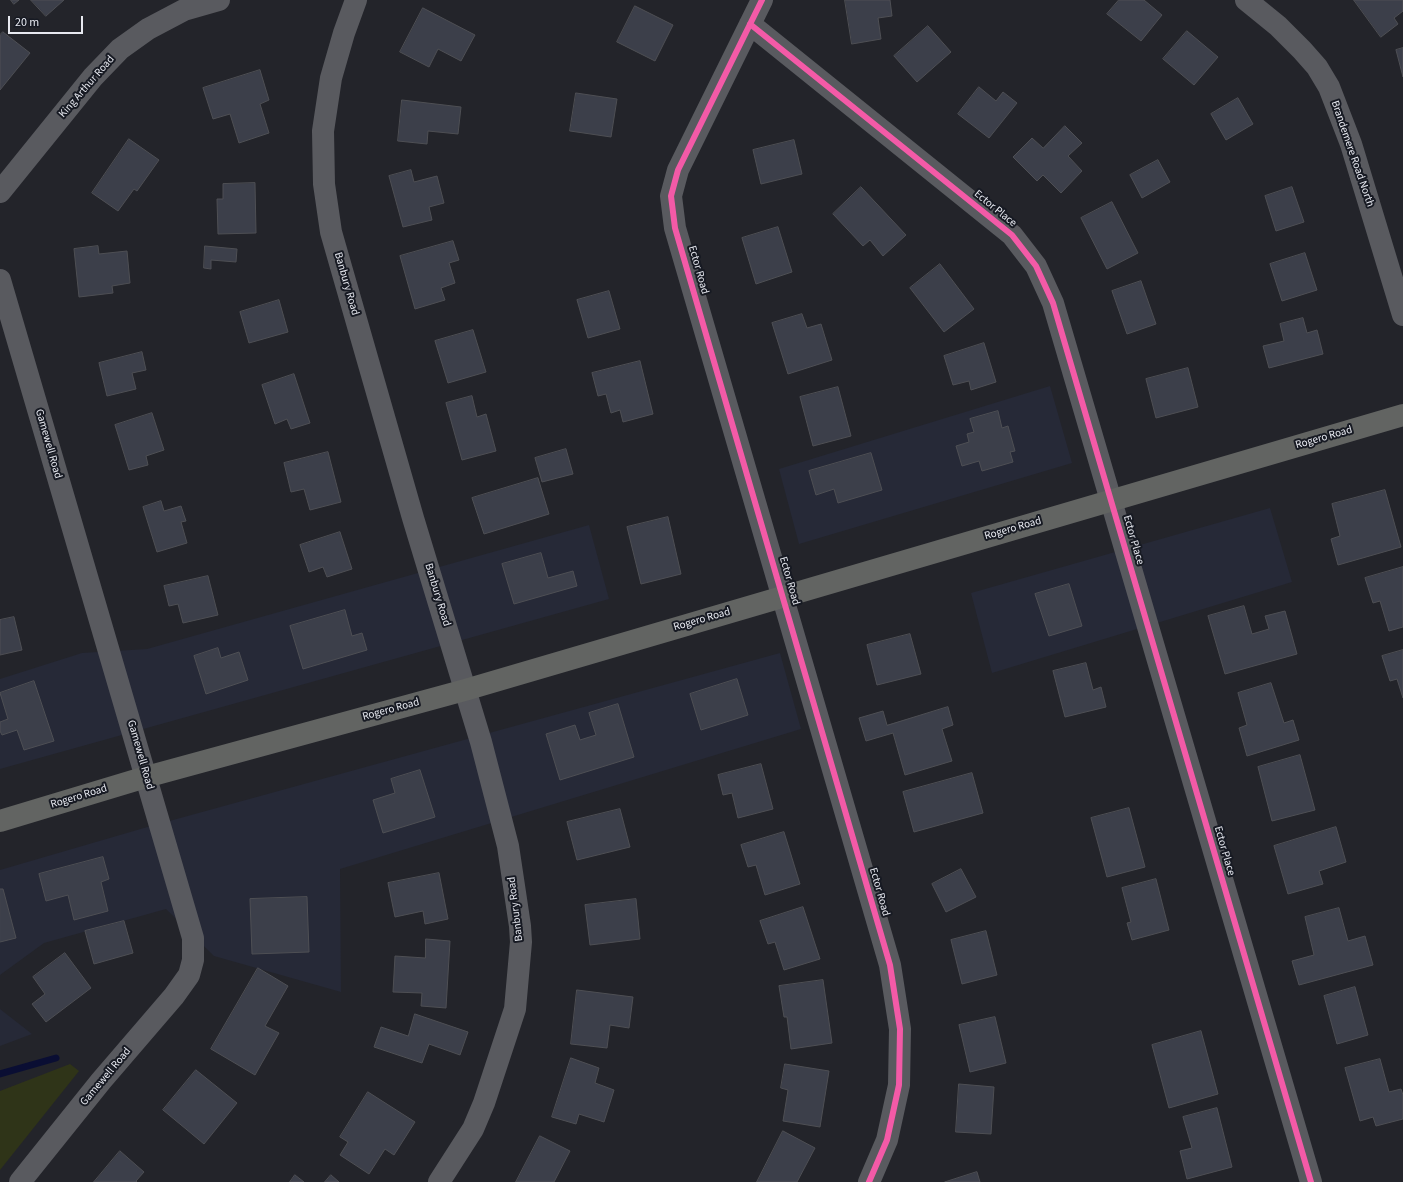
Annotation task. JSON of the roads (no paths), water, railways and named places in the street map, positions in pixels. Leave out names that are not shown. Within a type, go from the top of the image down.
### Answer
[{"type":"main road","name":"Rogero Road","points":[[0,821],[146,777],[465,690],[1403,415]]},
{"type":"street","name":"King Arthur Road","points":[[0,192],[93,77],[120,49],[148,28],[184,10],[218,0]]},
{"type":"street","name":"Banbury Road","points":[[356,0],[344,33],[331,78],[324,131],[324,184],[331,232],[413,518],[481,742],[508,846],[521,942],[515,1009],[484,1102],[473,1129],[439,1182]]},
{"type":"street","name":"Ector Road","points":[[762,0],[678,170],[671,196],[675,228],[890,965],[900,1029],[899,1085],[886,1140],[868,1182]]},
{"type":"street","name":"Brandemere Road North","points":[[1246,0],[1278,26],[1302,50],[1316,67],[1329,87],[1351,144],[1403,315]]},
{"type":"street","name":"Ector Place","points":[[750,24],[1012,235],[1036,266],[1053,303],[1311,1182]]},
{"type":"street","name":"Gamewell Road","points":[[0,280],[193,938],[192,960],[189,975],[174,996],[101,1081],[20,1182]]},
{"type":"waterway","points":[[0,1074],[56,1058]]}]
